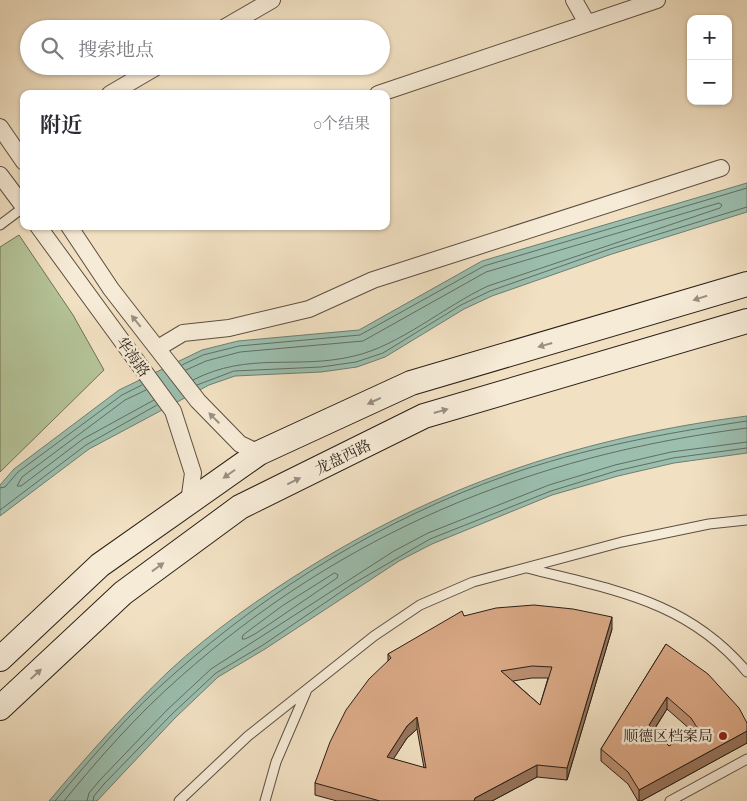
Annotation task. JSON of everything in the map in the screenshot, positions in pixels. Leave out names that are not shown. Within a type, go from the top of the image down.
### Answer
[{"type":"street","points":[[238,20],[272,0]]},
{"type":"street","points":[[574,0],[587,24]]},
{"type":"street","points":[[390,90],[657,0]]},
{"type":"street","points":[[117,90],[143,75]]},
{"type":"street","points":[[0,128],[20,151]]},
{"type":"street","points":[[162,353],[183,333],[229,328],[309,309],[374,280],[721,168]]},
{"type":"street","points":[[0,175],[20,202]]},
{"type":"street","name":"华海路","points":[[41,230],[174,411],[193,473],[189,502]]},
{"type":"street","name":"华海路","points":[[72,230],[110,289],[198,401],[240,444],[259,453]]},
{"type":"street","points":[[0,659],[100,565],[259,453],[411,384],[747,284]]},
{"type":"street","name":"龙盘西路","points":[[0,708],[123,592],[240,507],[424,416],[747,320]]},
{"type":"lane","points":[[0,225],[20,210]]},
{"type":"lane","points":[[179,801],[248,736],[374,636],[420,604],[473,582],[622,542],[709,524],[747,520]]},
{"type":"lane","points":[[526,568],[610,588],[648,600],[705,634],[737,660],[747,672]]},
{"type":"lane","points":[[264,801],[276,762],[307,689]]},
{"type":"lane","points":[[670,801],[747,759]]},
{"type":"shaded area","points":[[19,235],[73,315],[104,370],[0,472],[0,247]]},
{"type":"water","points":[[747,183],[747,212],[612,254],[492,296],[464,309],[385,357],[357,367],[321,372],[235,376],[209,385],[89,449],[0,516],[0,485],[14,469],[119,390],[202,350],[238,341],[359,330],[482,261]]},
{"type":"water","points":[[747,416],[747,453],[674,463],[618,476],[552,495],[432,544],[399,561],[265,649],[218,677],[175,718],[97,801],[49,801],[122,718],[185,656],[237,615],[274,590],[363,536],[467,487],[575,450],[631,436]]},
{"type":"building","points":[[534,605],[573,609],[612,617],[567,768],[537,765],[475,798],[474,801],[380,801],[315,783],[330,742],[346,710],[369,679],[391,658],[388,654],[462,611],[464,616],[496,608]],"holes":[[[532,666],[552,667],[540,705],[501,671]],[[417,717],[426,768],[387,757],[407,726]]]},
{"type":"building","points":[[666,644],[708,674],[739,708],[747,723],[747,731],[639,790],[628,772],[601,749]],"holes":[[[667,697],[691,718],[698,729],[669,746],[649,725]]]},
{"type":"place","name":"顺德区档案局","points":[[723,736]]}]
